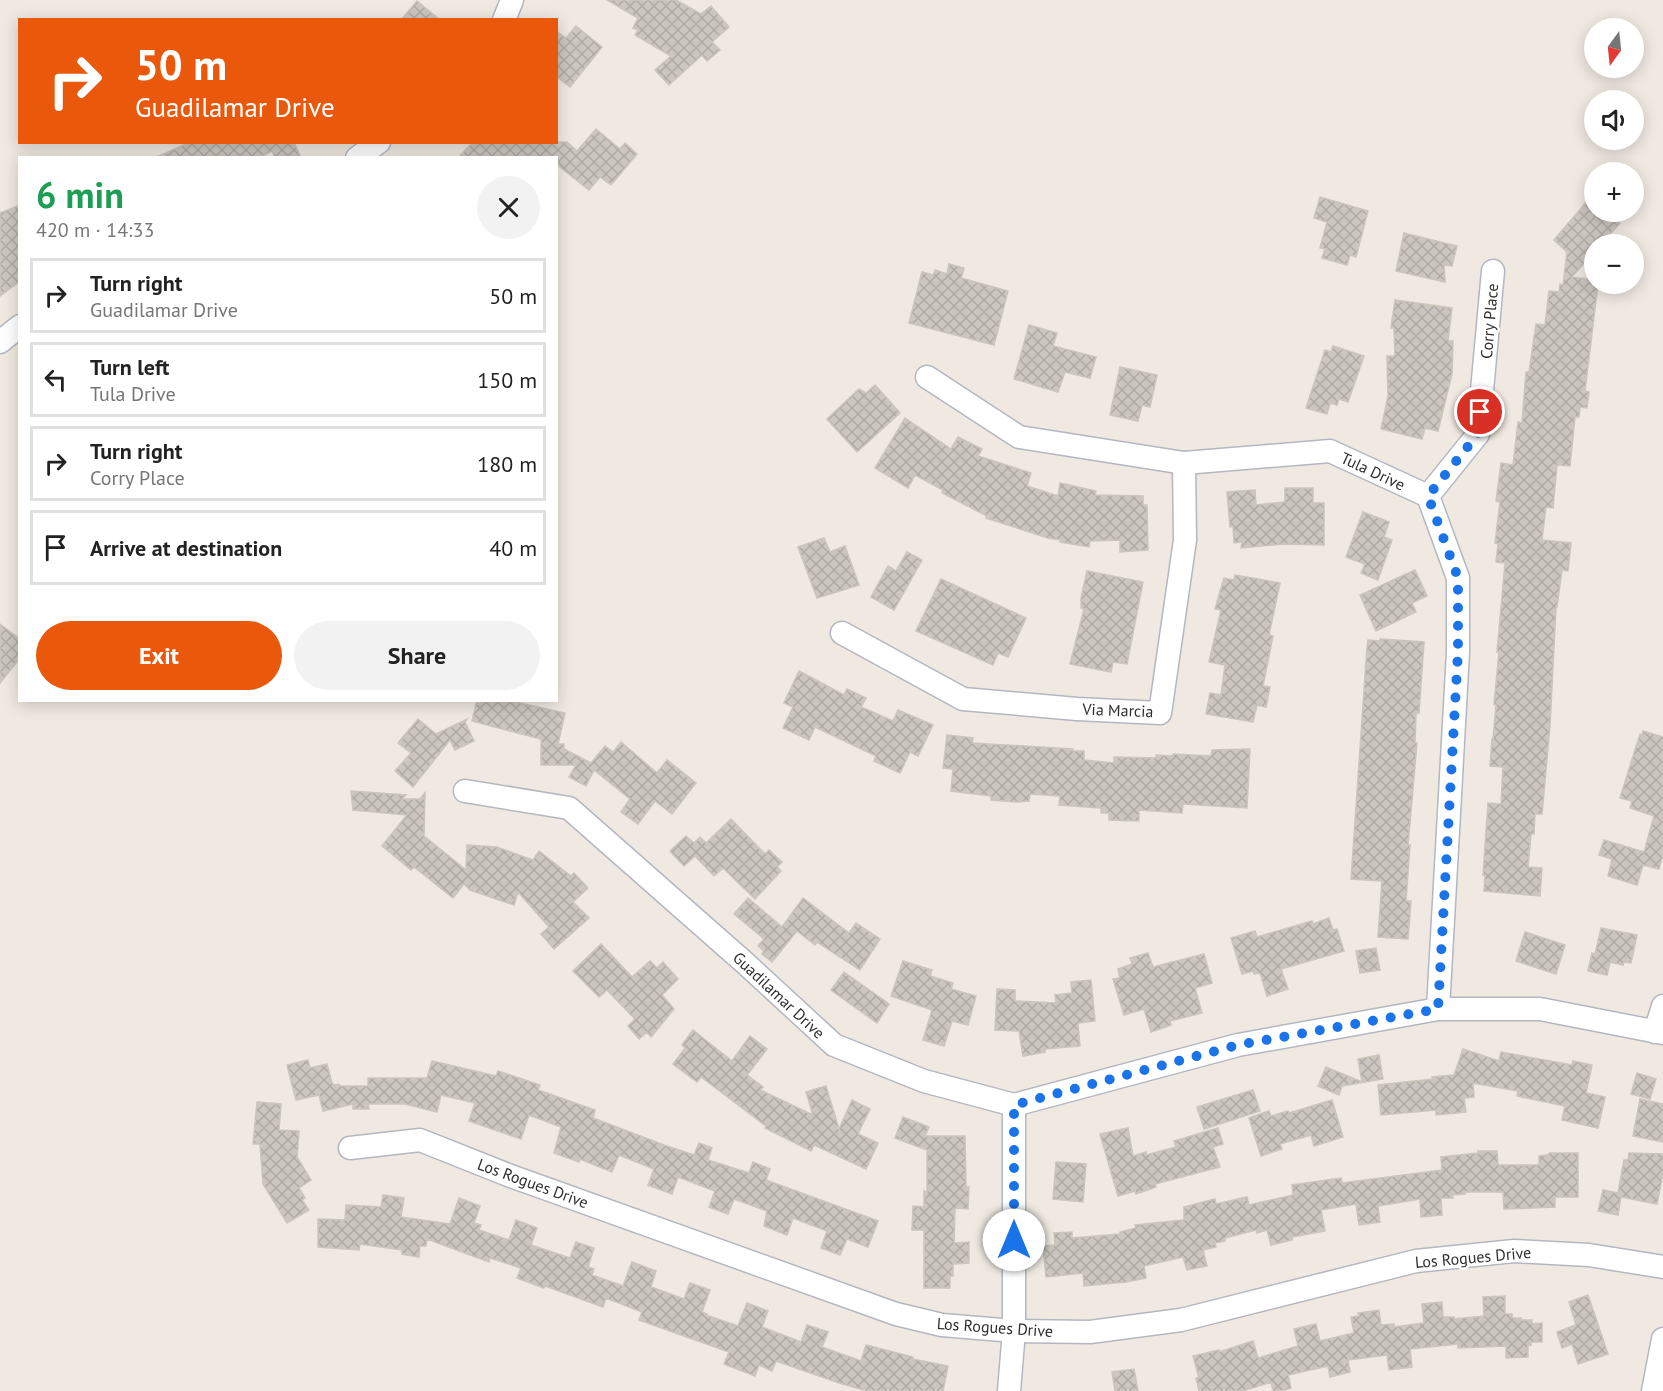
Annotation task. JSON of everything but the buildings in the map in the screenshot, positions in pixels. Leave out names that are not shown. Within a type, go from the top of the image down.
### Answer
[{"type":"street","points":[[505,18],[512,0]]},
{"type":"street","points":[[360,156],[376,144]]},
{"type":"street","name":"Corry Place","points":[[1428,496],[1478,434],[1494,272]]},
{"type":"street","points":[[0,342],[18,328]]},
{"type":"street","name":"Tula Drive","points":[[927,377],[1019,437],[1184,464],[1330,451],[1428,496]]},
{"type":"street","name":"Via Marcia","points":[[842,633],[963,699],[1077,709],[1160,713],[1185,540],[1184,464]]},
{"type":"street","points":[[1428,496],[1458,578],[1458,652],[1438,1009]]},
{"type":"street","name":"Guadilamar Drive","points":[[465,791],[569,808],[746,963],[834,1045],[924,1081],[1014,1105],[1238,1045],[1438,1009],[1540,1009],[1659,1033]]},
{"type":"street","points":[[1659,1033],[1663,1006]]},
{"type":"street","points":[[1008,1391],[1014,1331],[1014,1105]]},
{"type":"street","name":"Los Rogues Drive","points":[[350,1148],[420,1140],[896,1314],[942,1325],[1014,1331],[1090,1332],[1181,1320],[1416,1261],[1514,1251],[1589,1255],[1663,1267]]},
{"type":"street","points":[[1653,1391],[1663,1339]]},
{"type":"route","points":[[1014,1240],[1014,1105],[1238,1045],[1438,1009],[1458,652],[1458,578],[1428,496],[1478,434],[1480,412]]}]
